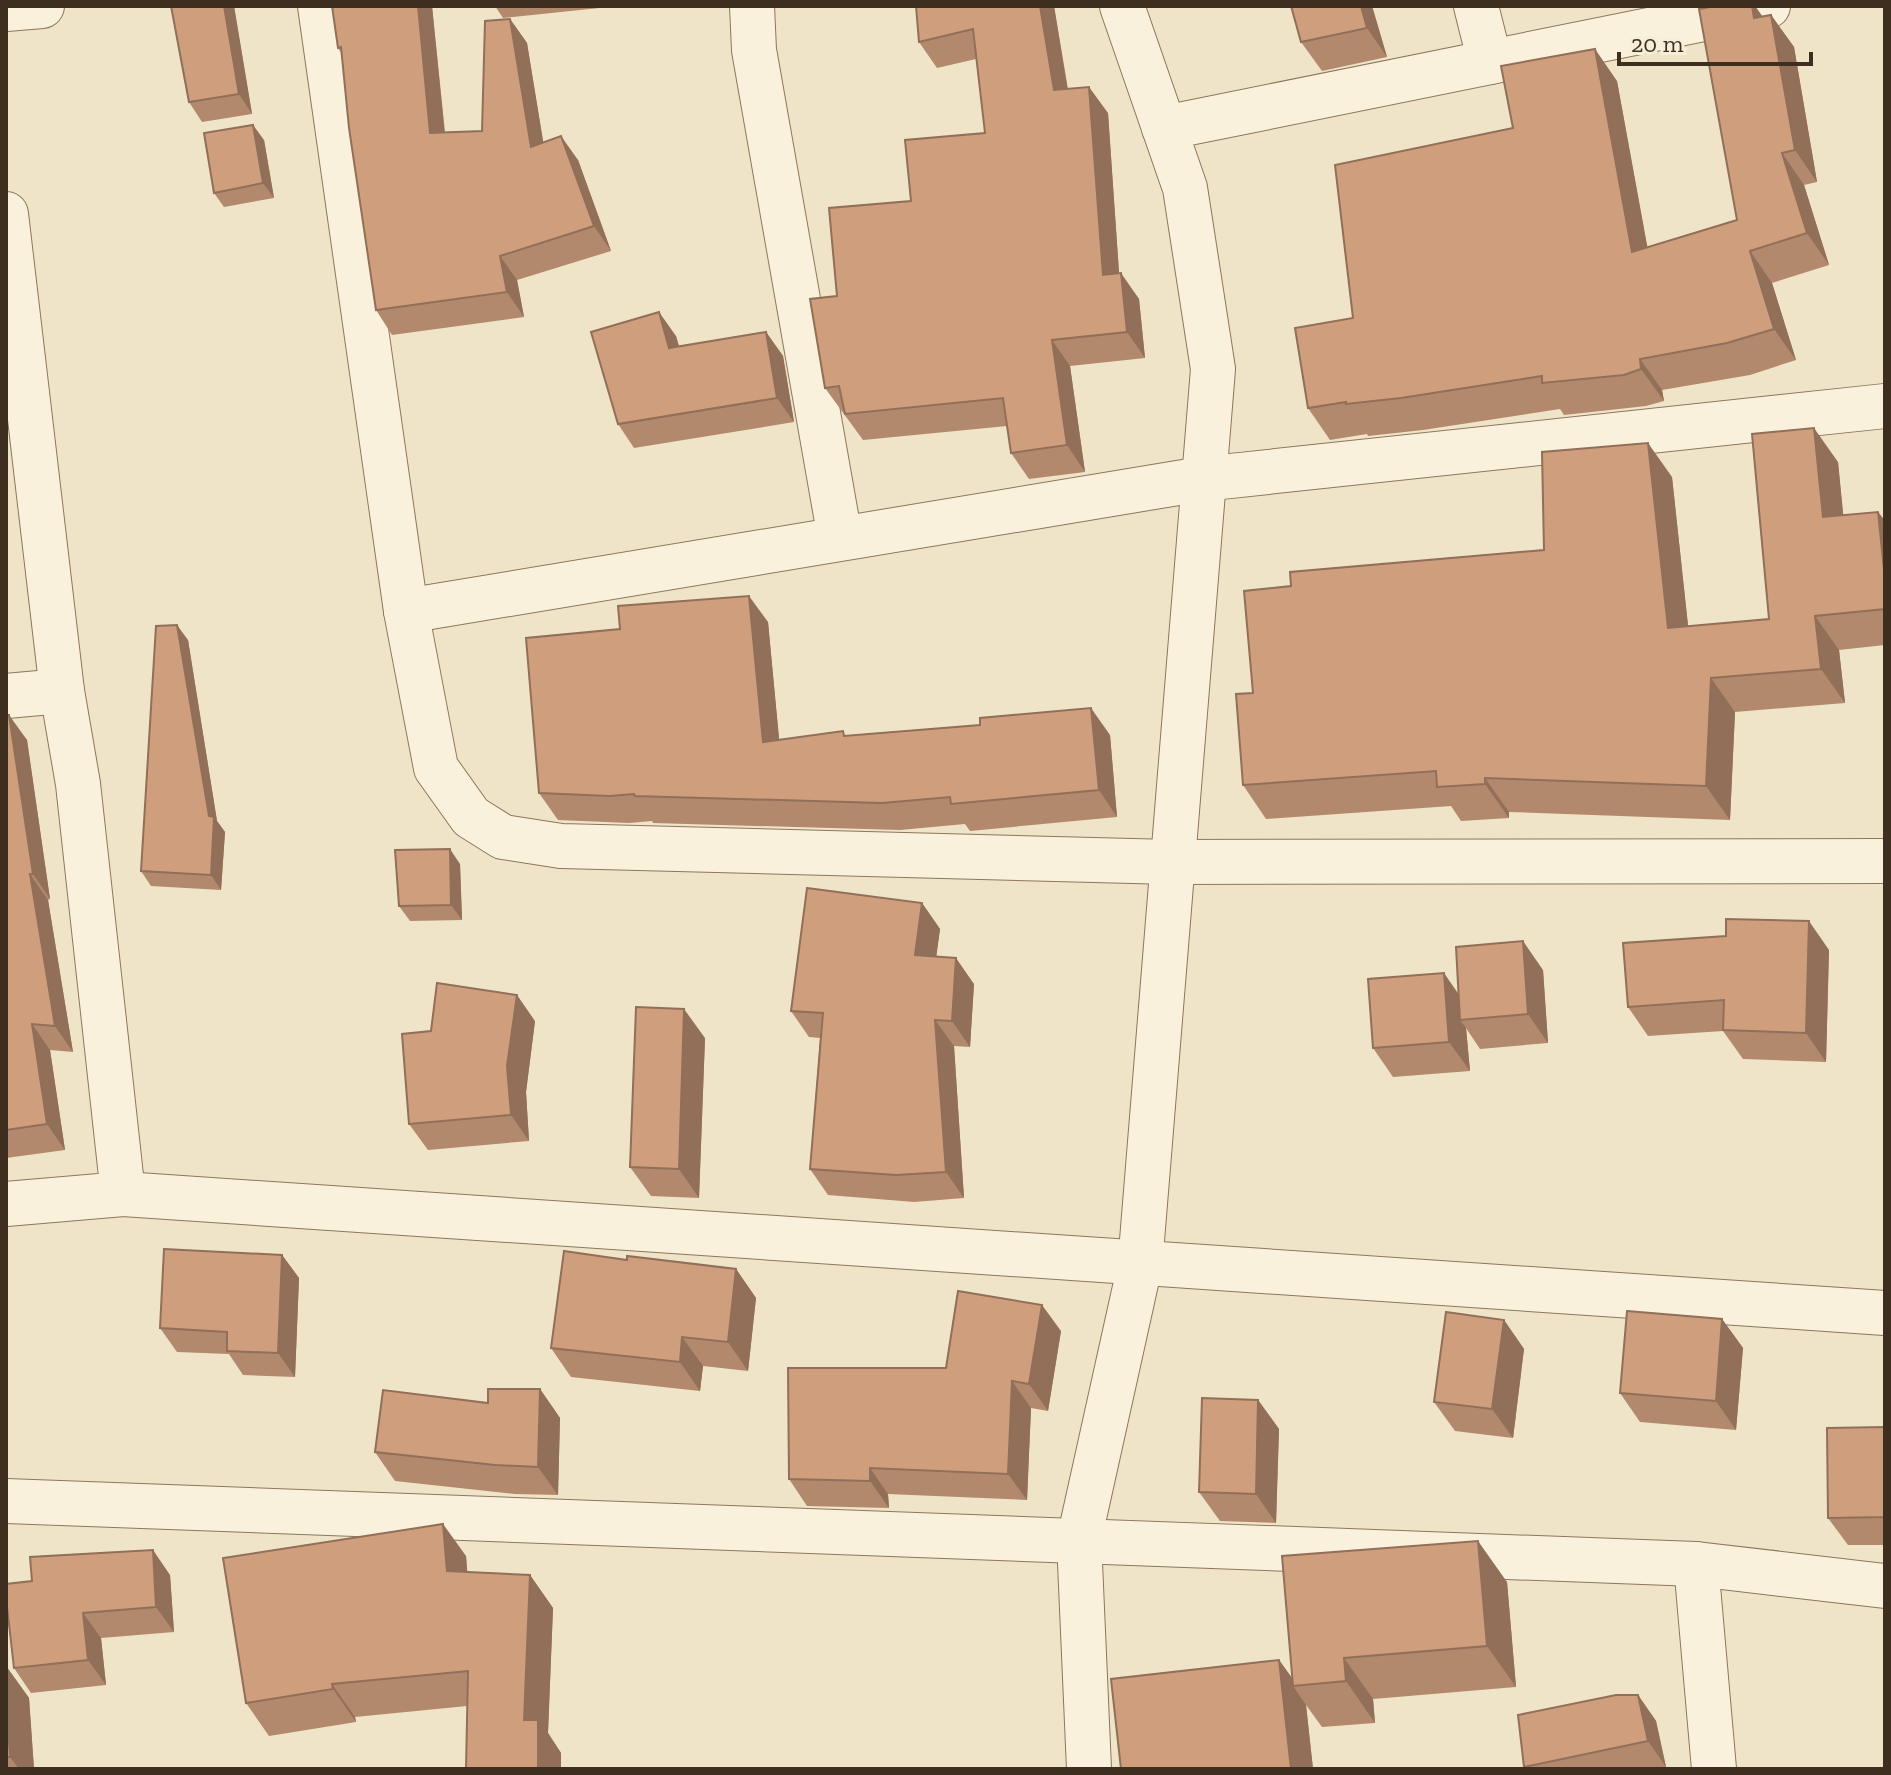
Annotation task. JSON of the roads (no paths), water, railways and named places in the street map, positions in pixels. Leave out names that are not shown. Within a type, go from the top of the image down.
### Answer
[{"type":"street","points":[[6,9],[42,6]]},
{"type":"street","points":[[320,6],[406,611],[436,768],[471,817],[503,837],[561,846],[1171,862],[1885,861]]},
{"type":"street","points":[[752,6],[754,50],[840,538]]},
{"type":"street","points":[[1089,1769],[1079,1540],[1140,1265],[1213,369],[1185,188],[1122,6]]},
{"type":"street","points":[[1476,6],[1490,62]]},
{"type":"street","points":[[1164,128],[1768,6]]},
{"type":"street","points":[[6,214],[62,691],[78,784],[123,1194]]},
{"type":"street","points":[[406,611],[1202,479],[1885,406]]},
{"type":"street","points":[[6,696],[62,691]]},
{"type":"street","points":[[6,1204],[123,1194],[1885,1313]]},
{"type":"street","points":[[6,1501],[1696,1564],[1885,1586]]},
{"type":"street","points":[[1696,1564],[1714,1769]]}]
